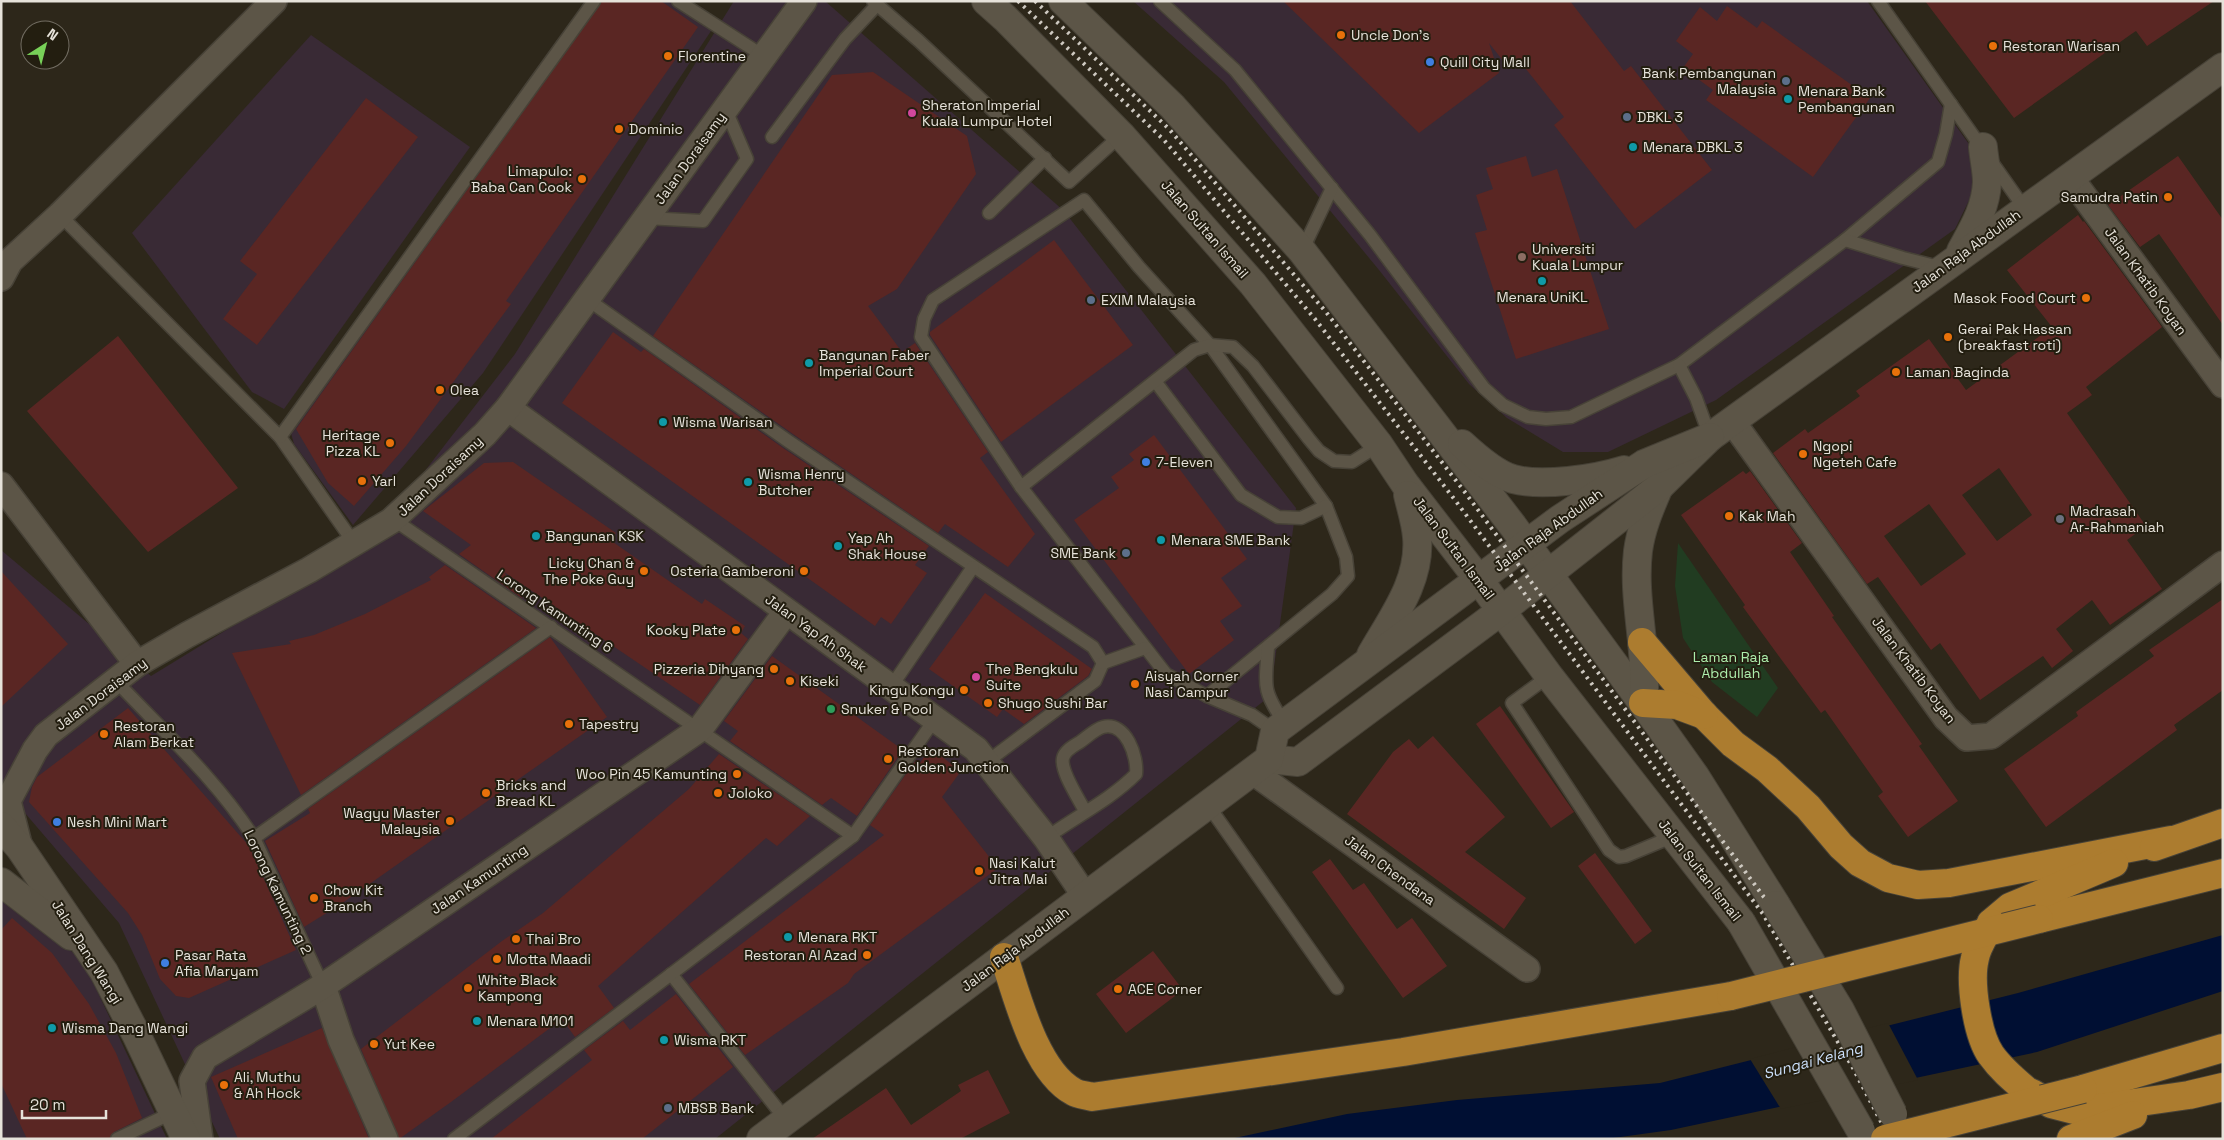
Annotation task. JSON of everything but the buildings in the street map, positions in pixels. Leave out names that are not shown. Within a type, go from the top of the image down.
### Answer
[{"type":"highway","points":[[1642,642],[1704,715],[1733,744],[1767,769],[1808,807],[1841,846],[1860,863],[1888,878],[1918,885],[1950,883],[2171,840]]},
{"type":"highway","points":[[1643,703],[1677,705],[1704,715]]},
{"type":"highway","points":[[2223,824],[2171,840],[2010,907],[1991,923],[1975,957],[1973,983],[1983,1036],[1990,1053],[2008,1075],[2026,1090],[2051,1104],[2078,1111],[2189,1095],[2223,1087]]},
{"type":"highway","points":[[1004,957],[1028,1028],[1042,1059],[1056,1076],[1074,1092],[1092,1097],[1403,1052],[1731,996],[2223,873]]},
{"type":"highway","points":[[1876,1131],[2083,1089],[2223,1048]]},
{"type":"highway","points":[[2071,1139],[2189,1095]]},
{"type":"main road","name":"Jalan Sultan Ismail","points":[[986,1],[1121,135],[1253,284],[1379,445],[1405,484],[1464,563],[1479,580],[1549,676],[1741,922],[1876,1131],[1907,1139]]},
{"type":"main road","name":"Jalan Sultan Ismail","points":[[1063,1],[1172,106],[1302,251],[1547,573],[1643,703],[1695,776],[1840,1010],[1876,1131]]},
{"type":"main road","name":"Jalan Raja Abdullah","points":[[761,1139],[1261,765],[1298,762],[1501,611],[1660,486],[1710,437],[2223,67]]},
{"type":"main road","points":[[1950,263],[1978,222],[1984,202],[1987,182],[1983,147]]},
{"type":"main road","points":[[1426,414],[1483,462],[1512,479],[1551,482],[1588,478],[1644,464]]},
{"type":"main road","name":"Jalan Raja Abdullah","points":[[1280,728],[1560,519],[1644,464],[1710,437]]},
{"type":"main road","points":[[1366,664],[1412,583],[1417,560],[1417,536],[1405,484]]},
{"type":"main road","points":[[1643,703],[1645,674],[1637,576],[1638,551],[1643,524],[1660,486]]},
{"type":"main road","points":[[1261,765],[1280,728]]},
{"type":"main road","name":"Jalan Dang Wangi","points":[[1,826],[20,848],[104,972],[120,1001],[186,1139]]},
{"type":"main road","points":[[1,882],[86,947]]},
{"type":"street","points":[[1,278],[10,261],[60,215],[274,1]]},
{"type":"street","name":"Jalan Doraisamy","points":[[20,848],[8,801],[34,750],[46,735],[137,664],[309,570],[391,521],[485,434],[508,408],[804,1]]},
{"type":"street","name":"Jalan Khatib Koyan","points":[[2070,176],[2223,385]]},
{"type":"street","name":"Jalan Yap Ah Shak","points":[[508,408],[976,749],[988,761],[1046,838],[1085,896]]},
{"type":"street","name":"Jalan Khatib Koyan","points":[[1732,421],[1946,718],[1967,738],[1991,736],[2223,564]]},
{"type":"street","points":[[1,485],[137,664]]},
{"type":"street","name":"Jalan Kamunting","points":[[200,1139],[192,1081],[205,1057],[323,986],[700,729],[786,612]]},
{"type":"street","name":"Jalan Chendana","points":[[1261,765],[1527,969]]},
{"type":"street","name":"Lorong Kamunting 2","points":[[323,986],[342,1040],[385,1139]]},
{"type":"lane","points":[[280,436],[594,1]]},
{"type":"lane","points":[[678,1],[765,57]]},
{"type":"lane","points":[[1160,1],[1235,70],[1380,248],[1484,388],[1503,405],[1528,417],[1546,419],[1571,417],[1679,365],[1845,240],[1938,162],[1946,134],[1951,104]]},
{"type":"lane","points":[[1878,1],[2025,209]]},
{"type":"lane","points":[[772,137],[845,39],[875,3],[919,40],[1069,182],[1139,267],[1210,345],[1326,506],[1346,557],[1348,576],[1332,594],[1207,696]]},
{"type":"lane","points":[[646,218],[703,222],[747,159],[726,110]]},
{"type":"lane","points":[[1069,182],[1121,135]]},
{"type":"lane","points":[[989,213],[1045,158]]},
{"type":"lane","points":[[1302,251],[1332,188]]},
{"type":"lane","points":[[1084,200],[933,300],[924,319],[921,337],[1021,487],[1166,674],[1207,696],[1280,728]]},
{"type":"lane","points":[[60,215],[280,436],[354,543]]},
{"type":"lane","points":[[1845,240],[1903,258],[1950,263]]},
{"type":"lane","points":[[588,299],[788,441],[1094,647],[1104,663]]},
{"type":"lane","points":[[1021,487],[1194,350],[1210,345],[1233,348],[1253,366],[1309,439],[1320,451],[1334,461],[1352,462],[1379,445]]},
{"type":"lane","points":[[1679,365],[1696,398],[1710,437]]},
{"type":"lane","points":[[1155,381],[1241,495],[1278,517],[1300,518],[1326,506]]},
{"type":"lane","name":"Lorong Kamunting 6","points":[[391,521],[403,526],[551,626],[853,836]]},
{"type":"lane","points":[[891,687],[973,567]]},
{"type":"lane","points":[[254,838],[551,626]]},
{"type":"lane","points":[[1268,647],[1265,688],[1280,728]]},
{"type":"lane","points":[[988,761],[1095,681],[1104,663],[1145,648]]},
{"type":"lane","points":[[1549,676],[1512,703],[1609,850],[1619,857],[1626,856],[1674,836]]},
{"type":"lane","name":"Lorong Kamunting 2","points":[[115,680],[198,766],[240,817],[254,838],[323,986]]},
{"type":"lane","points":[[454,1139],[853,836],[935,719]]},
{"type":"lane","points":[[1046,838],[1128,782],[1136,774],[1137,765],[1130,746],[1121,732],[1114,727],[1102,727],[1068,750],[1063,758],[1064,770],[1085,811]]},
{"type":"lane","points":[[1208,805],[1336,988]]},
{"type":"lane","points":[[671,974],[786,1120]]},
{"type":"lane","points":[[117,1139],[174,1112]]},
{"type":"shaded area","points":[[591,1],[672,1],[713,28],[483,373],[353,525],[294,444],[289,426]]},
{"type":"shaded area","points":[[734,1],[825,1],[1064,211],[1296,508],[1270,696],[715,1139],[220,1139],[119,923],[1,785],[1,550],[151,676],[370,542],[515,354]]},
{"type":"shaded area","points":[[1133,1],[1867,1],[1976,154],[1977,184],[1955,229],[1716,400],[1608,452],[1563,452],[1507,418],[1469,384],[1379,270],[1224,82]]},
{"type":"shaded area","points":[[311,35],[470,147],[284,409],[252,392],[132,233]]},
{"type":"shaded area","name":"Wisma Dang Wangi","points":[[1,892],[83,961],[167,1139],[1,1139]]},
{"type":"green space","name":"Laman Raja Abdullah","points":[[1678,543],[1778,688],[1757,717],[1712,682],[1683,638],[1675,586]]},
{"type":"water","name":"Sungai Kelang","points":[[2223,935],[2223,991],[2037,1052],[1671,1130],[1606,1139],[1230,1139],[1347,1114],[1457,1100],[1660,1083],[2018,993]]},
{"type":"pier","points":[[1888,1023],[1918,1080],[1781,1109],[1750,1059]]},
{"type":"railway","points":[[1018,1],[1164,140],[1315,319],[1455,500],[1763,914],[1853,1068],[1890,1139]]},
{"type":"railway","points":[[1035,1],[1169,129],[1326,312],[1464,491],[1772,908],[1902,1139]]},
{"type":"place","name":"Uncle Don's","points":[[1341,35]]},
{"type":"place","name":"Restoran Warisan","points":[[1993,46]]},
{"type":"place","name":"Florentine","points":[[668,56]]},
{"type":"place","name":"Quill City Mall","points":[[1430,62]]},
{"type":"place","name":"Bank Pembangunan Malaysia","points":[[1786,81]]},
{"type":"place","name":"Menara Bank Pembangunan","points":[[1788,99]]},
{"type":"place","name":"Sheraton Imperial Kuala Lumpur Hotel","points":[[912,113]]},
{"type":"place","name":"DBKL 3","points":[[1627,117]]},
{"type":"place","name":"Dominic","points":[[619,129]]},
{"type":"place","name":"Menara DBKL 3","points":[[1633,147]]},
{"type":"place","name":"Limapulo: Baba Can Cook","points":[[582,179]]},
{"type":"place","name":"Samudra Patin","points":[[2168,197]]},
{"type":"place","name":"Universiti Kuala Lumpur","points":[[1522,257]]},
{"type":"place","name":"Menara UniKL","points":[[1542,281]]},
{"type":"place","name":"Masok Food Court","points":[[2086,298]]},
{"type":"place","name":"EXIM Malaysia","points":[[1091,300]]},
{"type":"place","name":"Gerai Pak Hassan (breakfast roti)","points":[[1948,337]]},
{"type":"place","name":"Bangunan Faber Imperial Court","points":[[809,363]]},
{"type":"place","name":"Laman Baginda","points":[[1896,372]]},
{"type":"place","name":"Olea","points":[[440,390]]},
{"type":"place","name":"Wisma Warisan","points":[[663,422]]},
{"type":"place","name":"Heritage Pizza KL","points":[[390,443]]},
{"type":"place","name":"Ngopi Ngeteh Cafe","points":[[1803,454]]},
{"type":"place","name":"7-Eleven","points":[[1146,462]]},
{"type":"place","name":"Yarl","points":[[362,481]]},
{"type":"place","name":"Wisma Henry Butcher","points":[[748,482]]},
{"type":"place","name":"Kak Mah","points":[[1729,516]]},
{"type":"place","name":"Madrasah Ar-Rahmaniah","points":[[2060,519]]},
{"type":"place","name":"Bangunan KSK","points":[[536,536]]},
{"type":"place","name":"Menara SME Bank","points":[[1161,540]]},
{"type":"place","name":"Yap Ah Shak House","points":[[838,546]]},
{"type":"place","name":"SME Bank","points":[[1126,553]]},
{"type":"place","name":"Licky Chan & The Poke Guy","points":[[644,571]]},
{"type":"place","name":"Osteria Gamberoni","points":[[804,571]]},
{"type":"place","name":"Kooky Plate","points":[[736,630]]},
{"type":"place","name":"Pizzeria Dihyang","points":[[774,669]]},
{"type":"place","name":"The Bengkulu Suite","points":[[976,677]]},
{"type":"place","name":"Kiseki","points":[[790,681]]},
{"type":"place","name":"Aisyah Corner Nasi Campur","points":[[1135,684]]},
{"type":"place","name":"Kingu Kongu","points":[[964,690]]},
{"type":"place","name":"Shugo Sushi Bar","points":[[988,703]]},
{"type":"place","name":"Snuker & Pool","points":[[831,709]]},
{"type":"place","name":"Tapestry","points":[[569,724]]},
{"type":"place","name":"Restoran Alam Berkat","points":[[104,734]]},
{"type":"place","name":"Restoran Golden Junction","points":[[888,759]]},
{"type":"place","name":"Woo Pin 45 Kamunting","points":[[737,774]]},
{"type":"place","name":"Bricks and Bread KL","points":[[486,793]]},
{"type":"place","name":"Joloko","points":[[718,793]]},
{"type":"place","name":"Wagyu Master Malaysia","points":[[450,821]]},
{"type":"place","name":"Nesh Mini Mart","points":[[57,822]]},
{"type":"place","name":"Nasi Kalut Jitra Mai","points":[[979,871]]},
{"type":"place","name":"Chow Kit Branch","points":[[314,898]]},
{"type":"place","name":"Menara RKT","points":[[788,937]]},
{"type":"place","name":"Thai Bro","points":[[516,939]]},
{"type":"place","name":"Restoran Al Azad","points":[[867,955]]},
{"type":"place","name":"Motta Maadi","points":[[497,959]]},
{"type":"place","name":"Pasar Rata Afia Maryam","points":[[165,963]]},
{"type":"place","name":"White Black Kampong","points":[[468,988]]},
{"type":"place","name":"ACE Corner","points":[[1118,989]]},
{"type":"place","name":"Menara M101","points":[[477,1021]]},
{"type":"place","name":"Wisma Dang Wangi","points":[[52,1028]]},
{"type":"place","name":"Wisma RKT","points":[[664,1040]]},
{"type":"place","name":"Yut Kee","points":[[374,1044]]},
{"type":"place","name":"Ali, Muthu & Ah Hock","points":[[224,1085]]},
{"type":"place","name":"MBSB Bank","points":[[668,1108]]}]
